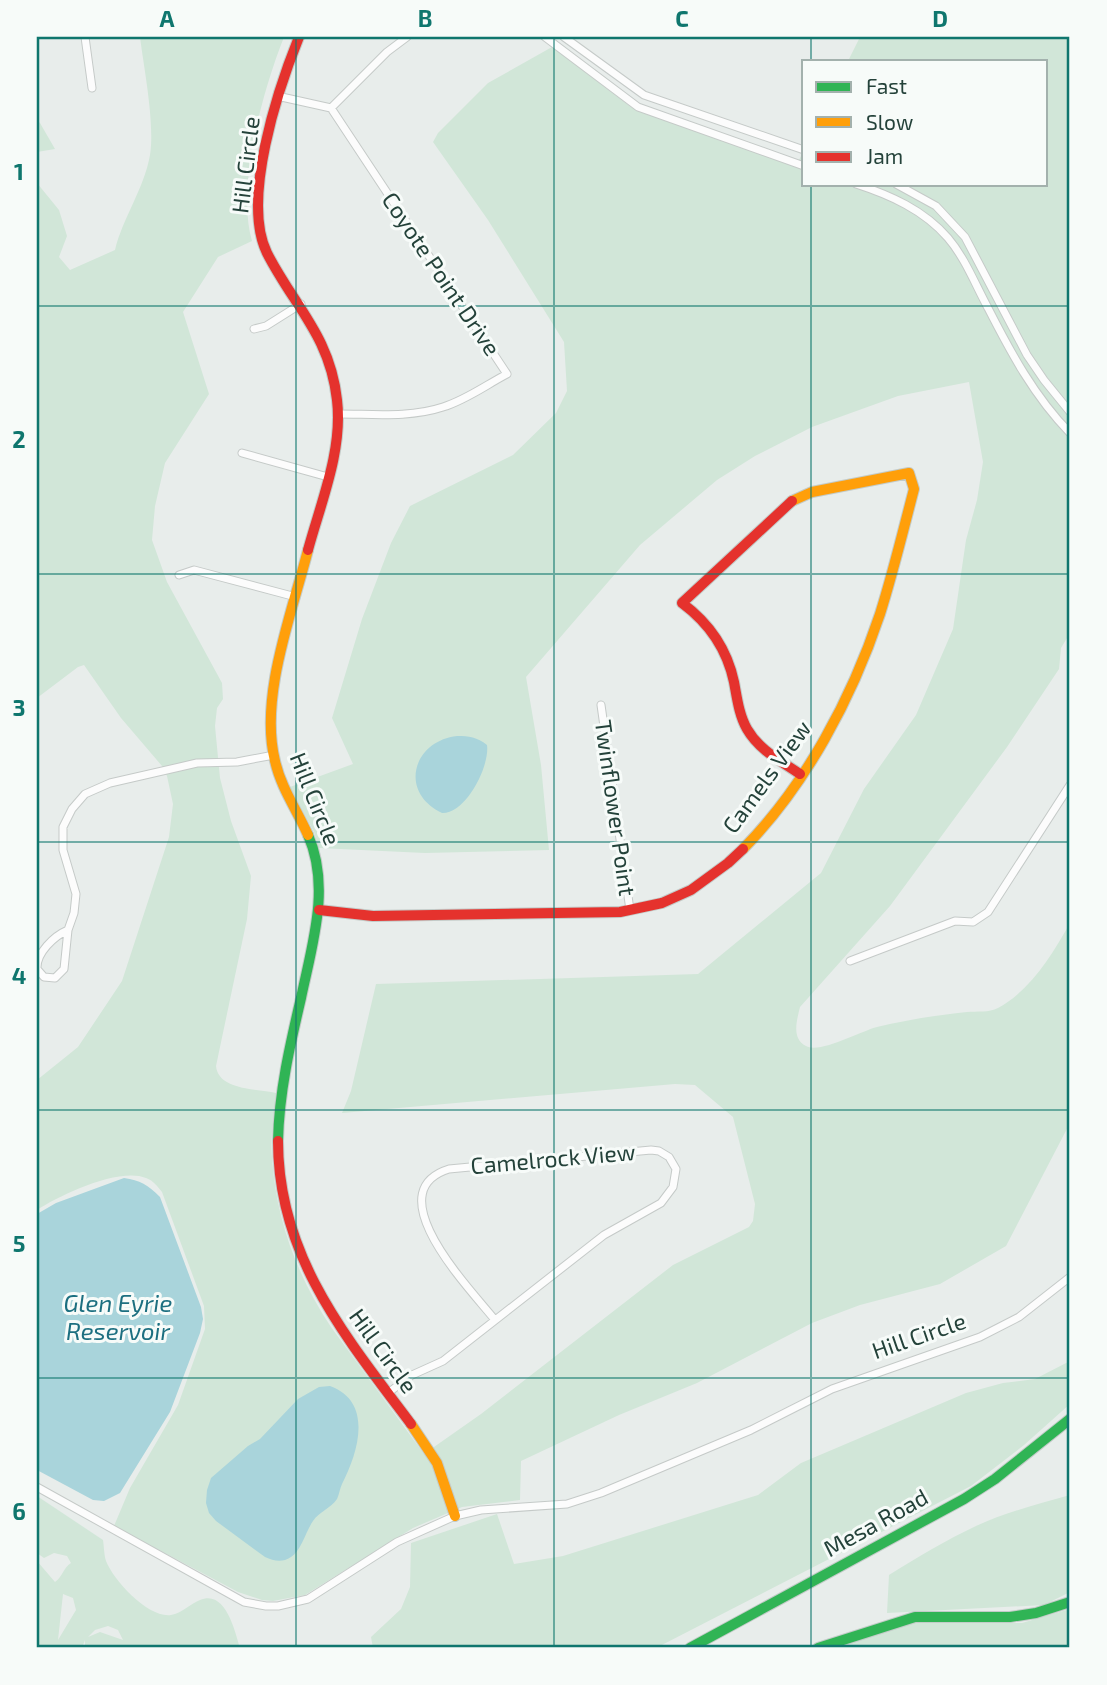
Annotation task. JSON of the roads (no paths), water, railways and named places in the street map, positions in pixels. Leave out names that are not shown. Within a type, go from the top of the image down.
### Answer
[{"type":"street","points":[[85,37],[92,88]]},
{"type":"street","name":"Hill Circle","points":[[299,37],[277,96],[259,195],[258,220],[265,249],[318,334],[330,359],[339,414],[337,441],[273,691],[270,721],[274,755],[284,787],[307,830],[319,873],[319,910],[281,1098],[278,1143],[281,1188],[290,1228],[313,1285],[333,1318],[433,1457],[455,1516]]},
{"type":"street","points":[[277,96],[331,108],[387,52],[407,37]]},
{"type":"street","points":[[545,37],[638,107],[802,165]]},
{"type":"street","points":[[564,37],[644,94],[802,149]]},
{"type":"street","name":"Coyote Point Drive","points":[[331,108],[507,374],[456,402],[431,411],[339,414]]},
{"type":"street","points":[[862,186],[907,205],[946,236],[968,268],[1028,382],[1070,433]]},
{"type":"street","points":[[900,186],[936,206],[965,237],[1027,355],[1070,412]]},
{"type":"street","points":[[254,329],[266,326],[300,304]]},
{"type":"street","points":[[242,453],[328,477]]},
{"type":"street","name":"Camels View","points":[[319,910],[373,916],[630,910],[673,899],[714,875],[765,823],[800,774],[825,736],[850,687],[876,625],[914,489],[909,473],[812,492],[790,502],[682,603],[697,613],[726,652],[743,719],[753,738],[770,754],[800,774]]},
{"type":"street","points":[[179,575],[194,570],[296,597]]},
{"type":"street","name":"Twinflower Point","points":[[601,705],[630,910]]},
{"type":"street","points":[[68,930],[60,934],[38,956],[37,969],[44,977],[55,978],[64,969],[68,930],[74,913],[76,894],[63,850],[63,827],[72,809],[85,794],[110,783],[197,763],[237,762],[274,755]]},
{"type":"street","points":[[850,961],[956,921],[974,922],[988,912],[1070,785]]},
{"type":"street","name":"Camelrock View","points":[[388,1393],[412,1375],[443,1361],[604,1235],[661,1203],[673,1187],[676,1177],[674,1163],[669,1157],[651,1150],[449,1169],[433,1178],[425,1188],[422,1202],[426,1227],[495,1320]]},
{"type":"street","name":"Hill Circle","points":[[37,1488],[244,1602],[266,1606],[299,1603],[318,1595],[397,1542],[455,1516],[481,1510],[567,1504],[601,1493],[751,1430],[832,1388],[980,1337],[1019,1317],[1070,1277]]},
{"type":"street","name":"Mesa Road","points":[[690,1648],[964,1499],[995,1479],[1070,1419]]},
{"type":"street","points":[[818,1648],[915,1617],[1010,1617],[1037,1613],[1070,1602]]},
{"type":"water","points":[[457,736],[473,738],[487,745],[485,765],[475,787],[460,806],[442,813],[428,804],[420,793],[416,768],[430,747]]},
{"type":"water","name":"Glen Eyrie Reservoir","points":[[124,1178],[144,1184],[160,1197],[201,1307],[203,1319],[170,1412],[120,1493],[104,1501],[93,1500],[37,1470],[37,1214],[56,1203]]},
{"type":"water","points":[[330,1386],[344,1394],[353,1404],[357,1416],[357,1444],[353,1458],[337,1499],[313,1521],[298,1550],[284,1560],[272,1560],[216,1521],[209,1513],[206,1503],[211,1478],[260,1439],[298,1399],[319,1387]]}]
